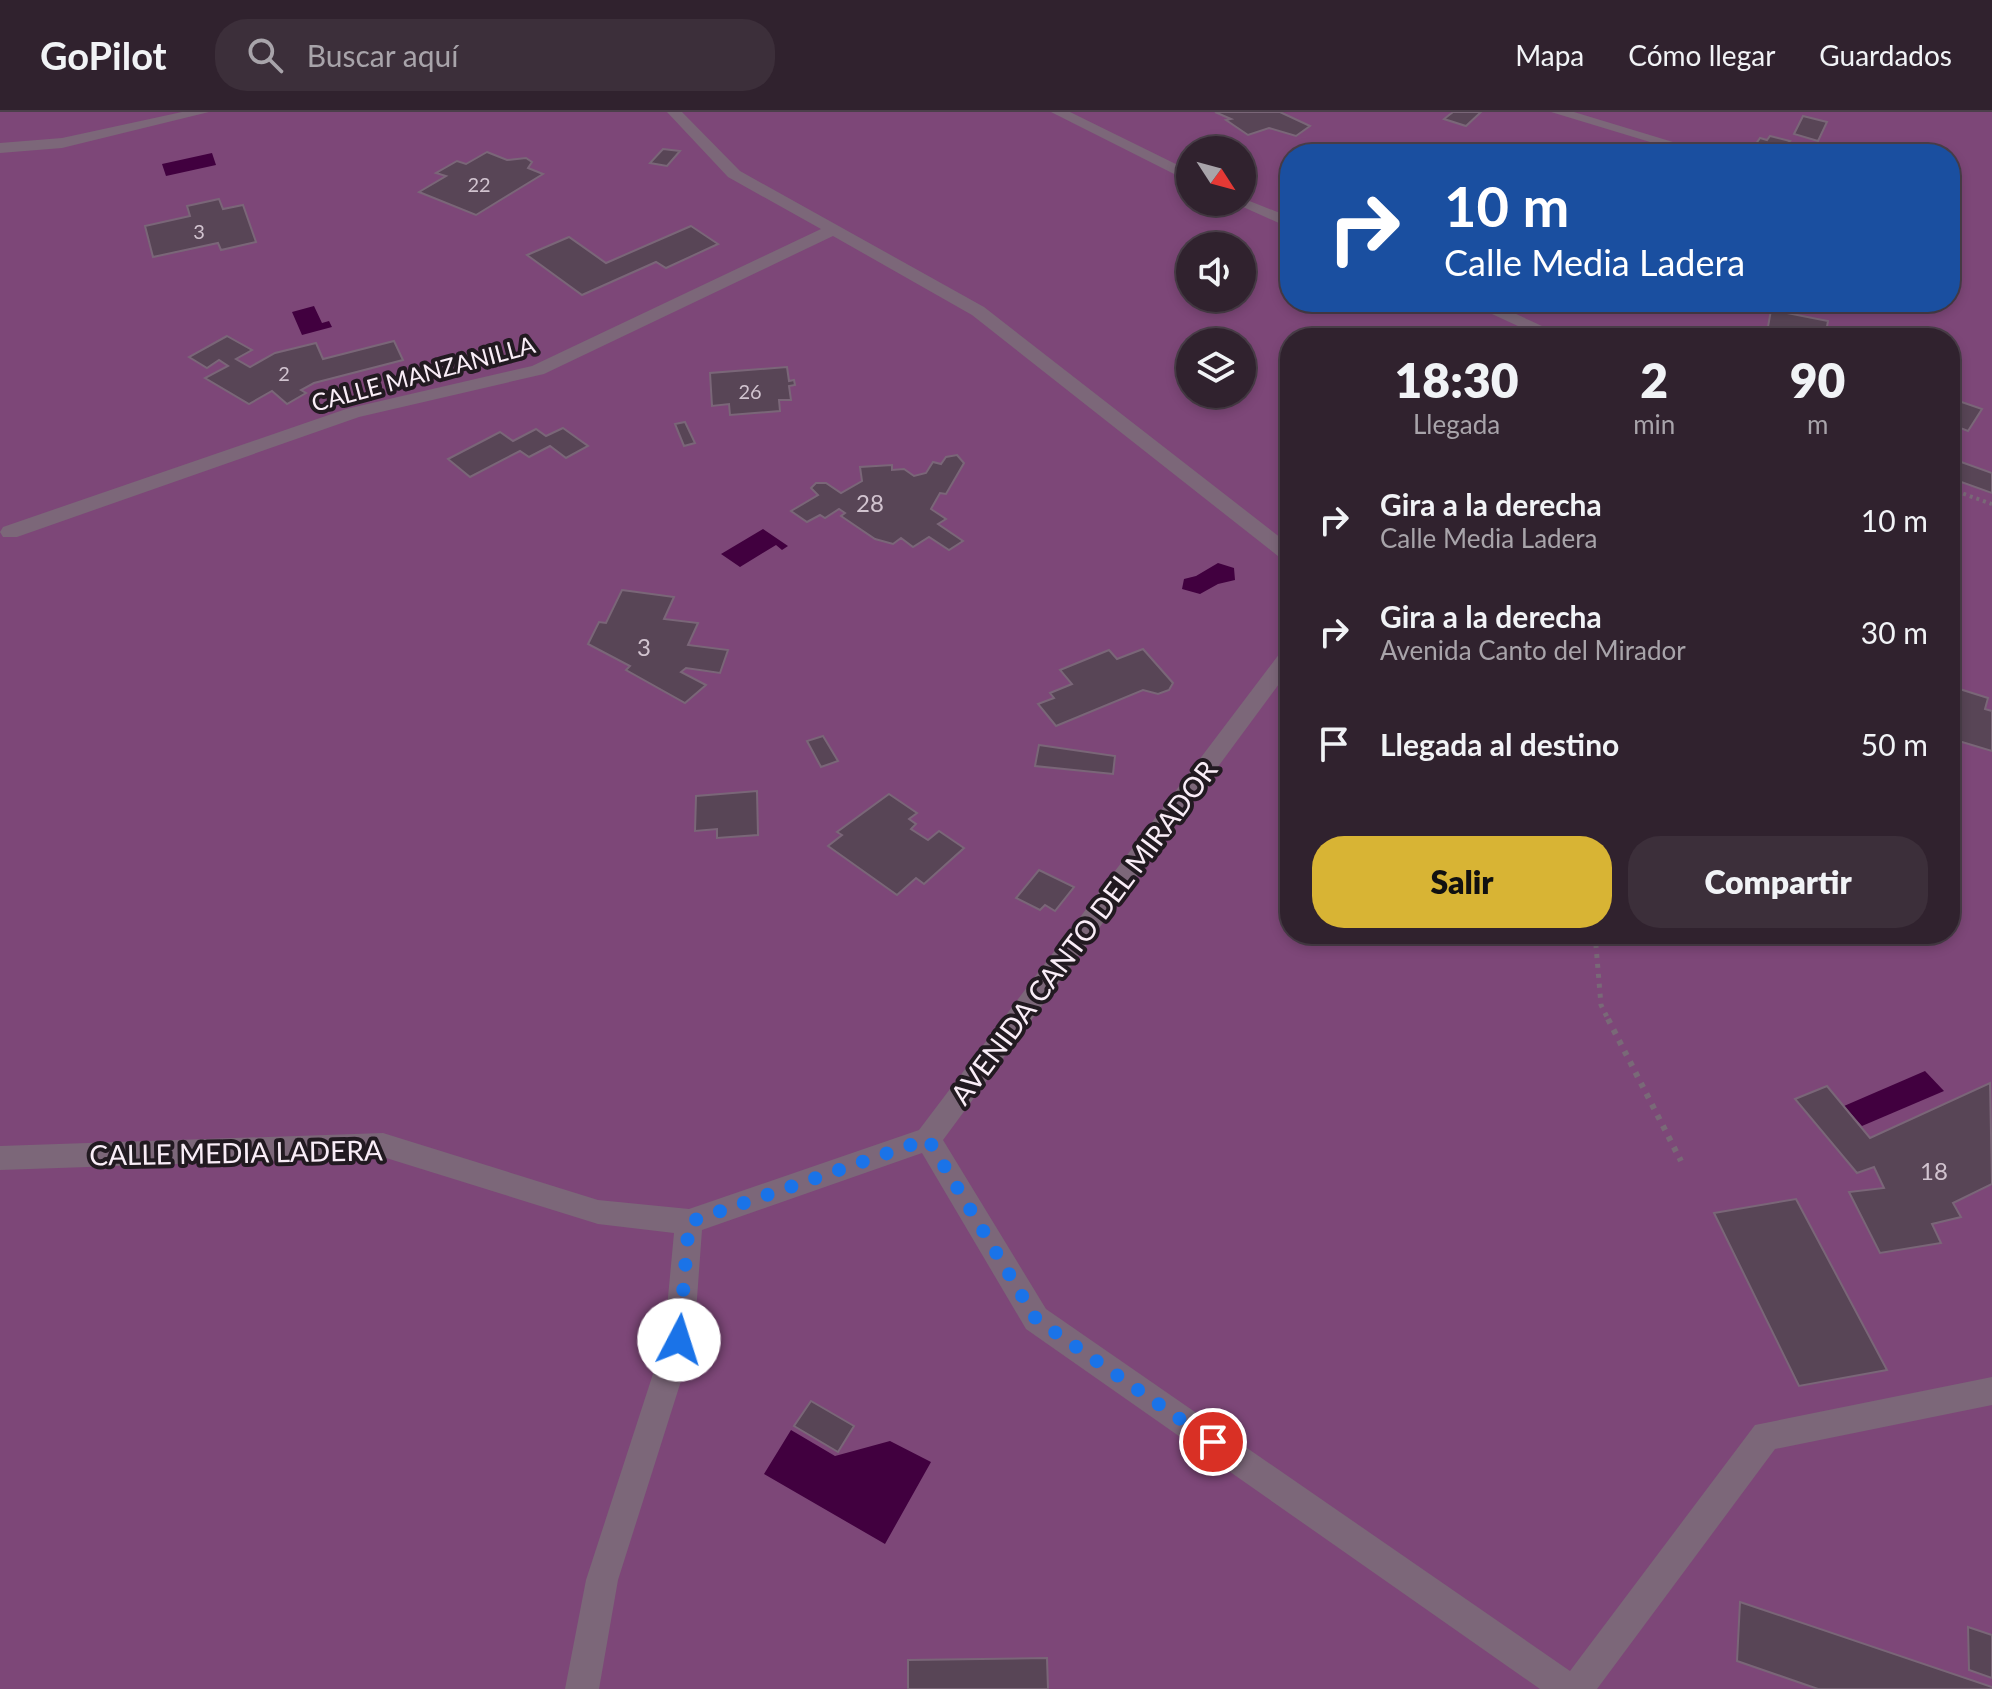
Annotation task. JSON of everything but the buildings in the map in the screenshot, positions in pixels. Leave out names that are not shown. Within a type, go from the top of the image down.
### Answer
[{"type":"street","points":[[0,148],[62,143],[202,112]]},
{"type":"street","points":[[674,112],[734,174],[978,311],[1280,547]]},
{"type":"street","points":[[1058,112],[1176,170]]},
{"type":"street","points":[[1558,112],[1670,144]]},
{"type":"street","points":[[1256,209],[1280,219]]},
{"type":"street","name":"CALLE MANZANILLA","points":[[10,532],[353,413],[538,370],[835,229]]},
{"type":"street","points":[[1498,312],[1536,328]]},
{"type":"street","name":"AVENIDA CANTO DEL MIRADOR","points":[[928,1139],[1280,667]]},
{"type":"street","points":[[928,1139],[1036,1319],[1568,1689]]},
{"type":"street","name":"CALLE MEDIA LADERA","points":[[0,1158],[383,1145],[598,1212],[689,1222],[928,1139]]},
{"type":"street","points":[[582,1689],[602,1580],[679,1340],[689,1222]]},
{"type":"street","points":[[1577,1689],[1766,1436],[1992,1391]]},
{"type":"path","points":[[1960,493],[1992,504]]},
{"type":"path","points":[[1596,944],[1601,1005],[1681,1161]]},
{"type":"shaded area","points":[[0,112],[1992,112],[1992,1689],[0,1689]]},
{"type":"shaded area","points":[[212,153],[216,165],[166,176],[162,164]]},
{"type":"shaded area","points":[[314,306],[322,323],[329,321],[332,327],[302,335],[292,312]]},
{"type":"shaded area","points":[[763,529],[788,546],[782,550],[776,545],[740,567],[721,554]]},
{"type":"shaded area","points":[[1218,563],[1234,568],[1235,580],[1218,584],[1200,594],[1182,589],[1184,579]]},
{"type":"shaded area","points":[[1925,1071],[1944,1091],[1862,1126],[1844,1106]]},
{"type":"shaded area","points":[[791,1430],[835,1456],[890,1441],[931,1462],[885,1544],[764,1474]]},
{"type":"route","points":[[679,1340],[689,1222],[928,1139],[1036,1319],[1213,1442]]}]
